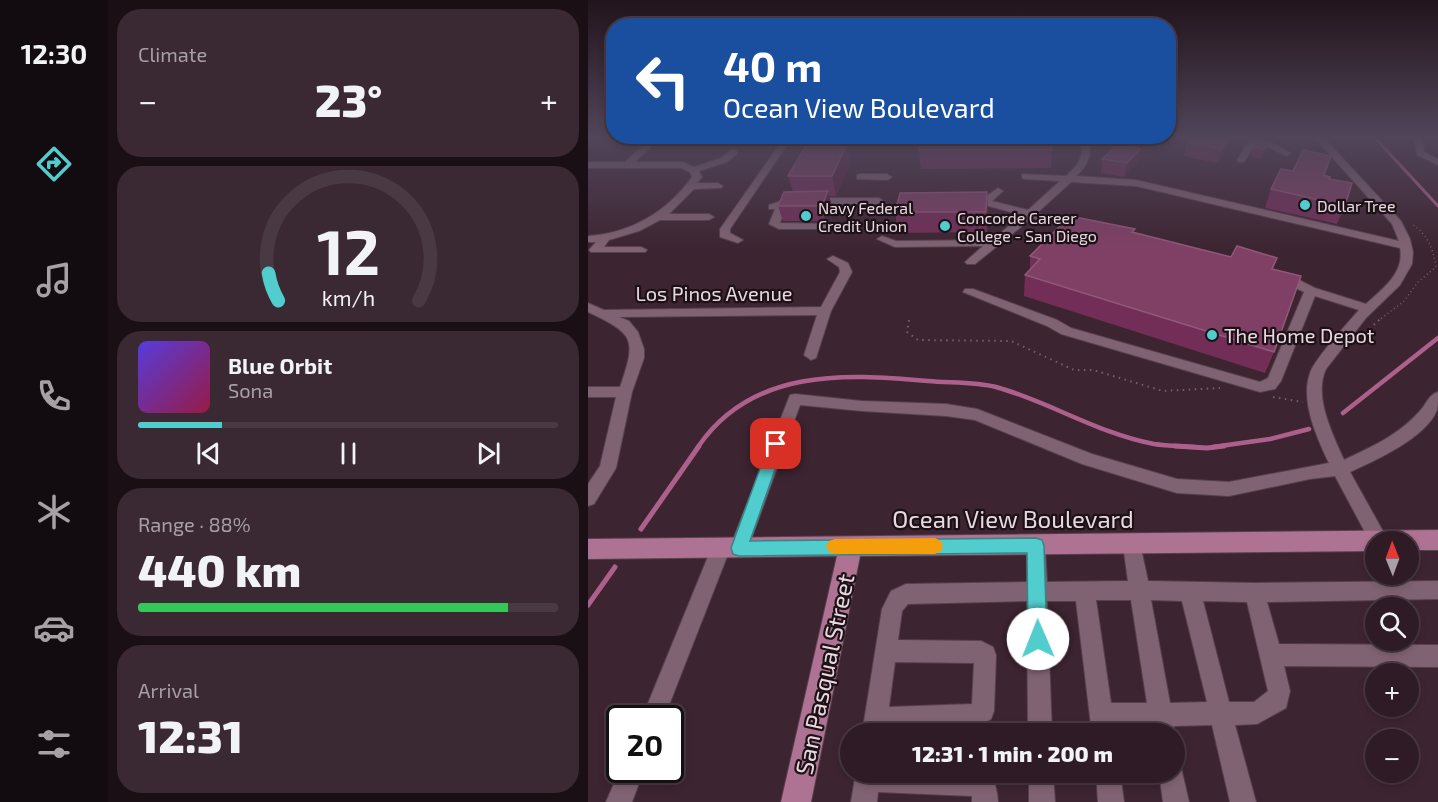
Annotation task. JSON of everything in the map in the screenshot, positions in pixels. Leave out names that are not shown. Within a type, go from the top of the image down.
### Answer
[{"type":"main road","name":"Ocean View Boulevard","points":[[1419,540],[1438,540]]},
{"type":"main road","name":"Ocean View Boulevard","points":[[588,549],[1365,541]]},
{"type":"main road","name":"San Pasqual Street","points":[[796,802],[851,546]]},
{"type":"street","points":[[588,239],[605,238],[635,229],[656,217],[680,200],[696,175]]},
{"type":"street","points":[[738,240],[724,235],[725,229],[762,175]]},
{"type":"street","points":[[1353,175],[1397,223],[1405,237],[1408,261],[1397,282],[1347,330],[1316,374],[1316,405],[1340,469],[1374,531]]},
{"type":"street","points":[[1025,176],[1071,177],[1136,183],[1406,246]]},
{"type":"street","points":[[860,177],[887,177]]},
{"type":"street","points":[[971,262],[1071,177]]},
{"type":"street","points":[[691,186],[718,186]]},
{"type":"street","points":[[998,191],[985,202],[1095,232]]},
{"type":"street","points":[[840,226],[779,226],[774,224],[778,205],[879,201]]},
{"type":"street","points":[[656,217],[709,218]]},
{"type":"street","points":[[605,238],[595,250],[641,250]]},
{"type":"street","points":[[882,239],[895,244],[995,243]]},
{"type":"street","points":[[811,355],[825,311],[846,272],[844,265],[833,259]]},
{"type":"street","points":[[1268,272],[1288,278],[1311,291],[1368,309]]},
{"type":"street","points":[[969,292],[1052,323],[1066,331],[1260,387],[1270,385],[1274,381],[1311,291]]},
{"type":"street","points":[[588,307],[624,324],[631,332],[638,349],[625,392],[608,468],[588,499]]},
{"type":"street","name":"Los Pinos Avenue","points":[[604,313],[825,311]]},
{"type":"street","points":[[588,392],[625,392]]},
{"type":"street","points":[[658,705],[795,399],[862,406],[946,410],[977,415],[1088,459],[1177,486],[1229,489],[1310,472],[1340,469],[1394,444],[1426,416],[1438,397]]},
{"type":"street","points":[[1132,544],[1162,723]]},
{"type":"street","points":[[1036,546],[1040,723]]},
{"type":"street","points":[[875,723],[891,609],[898,598],[906,594],[1140,590],[1255,593],[1438,590]]},
{"type":"street","points":[[1085,591],[1102,723]]},
{"type":"street","points":[[1190,591],[1243,802]]},
{"type":"street","points":[[1168,723],[1221,714],[1257,713],[1278,700],[1279,691],[1255,593]]},
{"type":"street","points":[[885,651],[981,652],[985,655],[983,711],[976,715],[903,723]]},
{"type":"street","points":[[1271,655],[1438,656]]},
{"type":"street","points":[[619,802],[627,783]]},
{"type":"street","points":[[1041,783],[1042,802]]},
{"type":"street","points":[[1109,783],[1111,802]]},
{"type":"street","points":[[1173,783],[1176,802]]},
{"type":"street","points":[[866,785],[982,784],[985,790],[985,802]]},
{"type":"path","points":[[1360,338],[1376,321],[1404,301],[1418,282],[1436,267],[1433,247],[1424,231],[1407,221]]},
{"type":"path","points":[[909,320],[907,332],[918,340],[1011,341],[1074,370],[1093,370],[1163,391],[1228,390]]},
{"type":"path","points":[[1266,396],[1316,405]]},
{"type":"building","points":[[788,175],[832,175],[832,176]]},
{"type":"building","points":[[1278,175],[1325,175],[1330,177],[1329,179],[1352,183],[1345,206],[1271,189]]},
{"type":"building","points":[[828,191],[822,206],[778,206],[784,192]]},
{"type":"building","points":[[987,192],[986,212],[895,212],[900,193]]},
{"type":"building","name":"The Home Depot","points":[[1070,216],[1135,229],[1132,232],[1231,257],[1237,246],[1277,258],[1272,269],[1301,276],[1274,352],[1025,275],[1040,259],[1030,256]]},
{"type":"waterway","points":[[1410,175],[1438,206]]},
{"type":"waterway","points":[[1343,413],[1438,338]]},
{"type":"waterway","points":[[698,447],[720,421],[744,403],[772,390],[801,382],[864,377],[988,385],[1016,393],[1094,426],[1134,439],[1159,445],[1195,447]]},
{"type":"waterway","points":[[1213,447],[1270,439],[1309,429]]},
{"type":"waterway","points":[[641,529],[699,446]]},
{"type":"waterway","points":[[1175,446],[1207,448],[1224,446]]},
{"type":"waterway","points":[[588,605],[615,567]]},
{"type":"slow traffic","points":[[835,546],[935,546]]},
{"type":"place","name":"Dollar Tree","points":[[1305,205]]},
{"type":"place","name":"Navy Federal Credit Union","points":[[806,216]]},
{"type":"place","name":"Concorde Career College - San Diego","points":[[945,226]]},
{"type":"place","name":"The Home Depot","points":[[1212,335]]},
{"type":"route","points":[[776,444],[739,548],[1036,546],[1038,639]]}]
